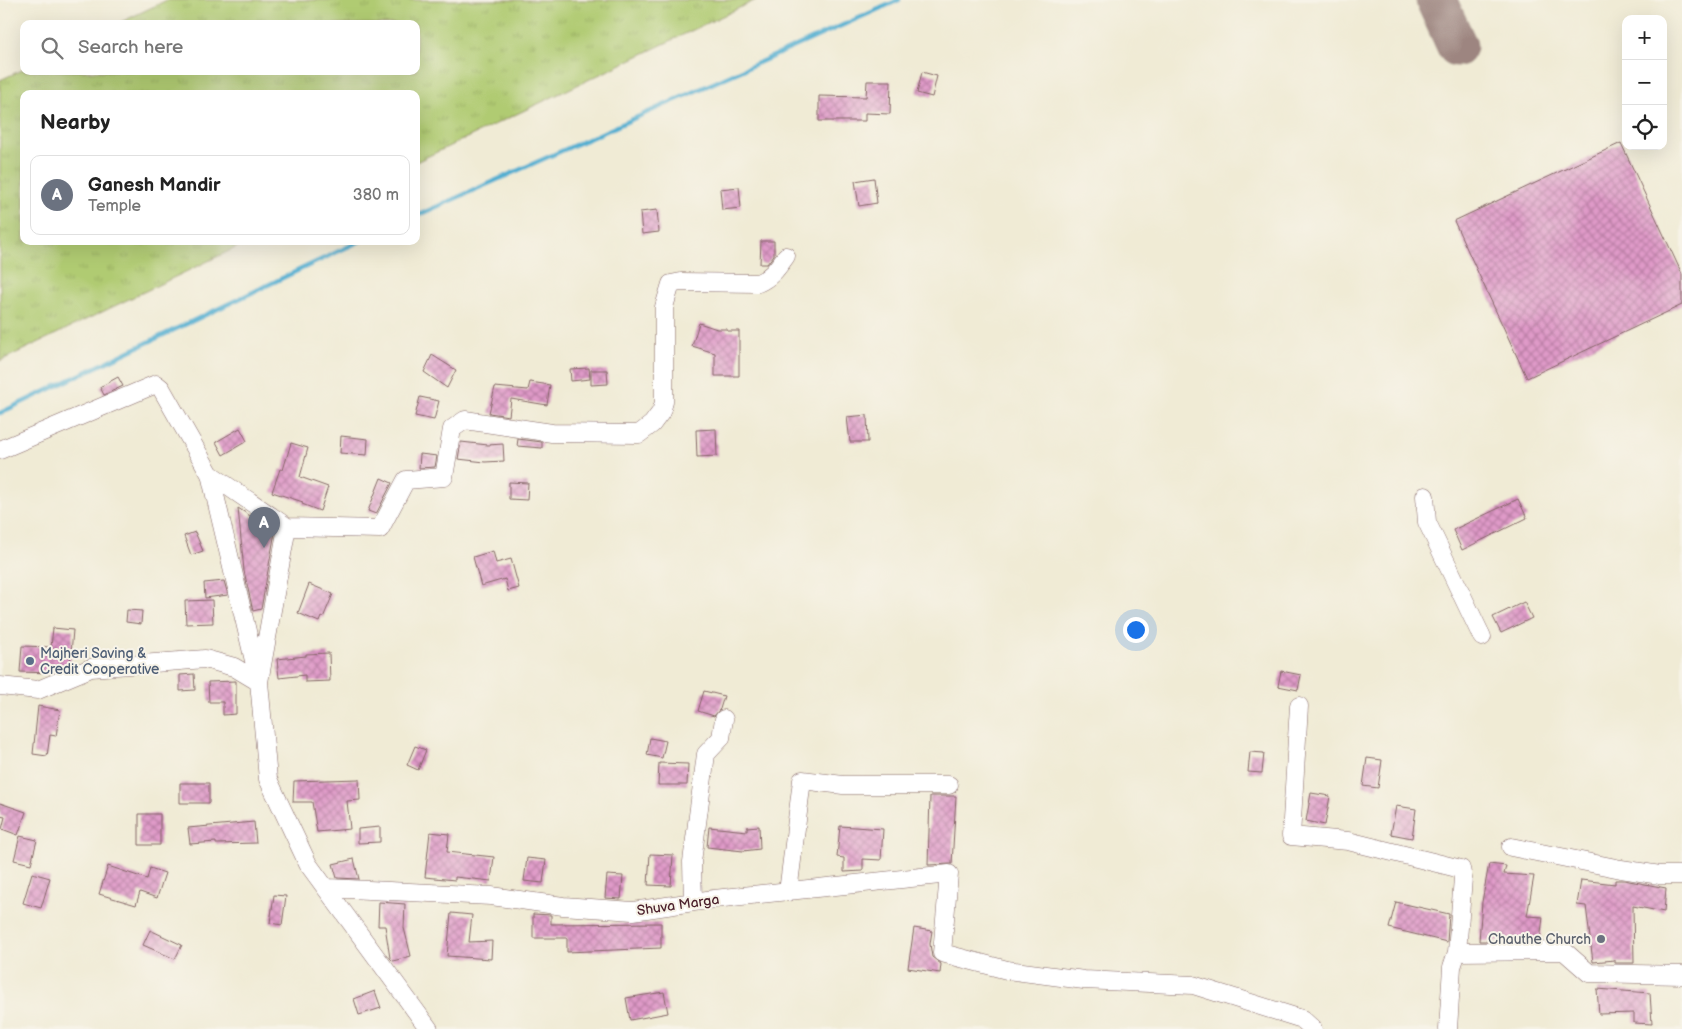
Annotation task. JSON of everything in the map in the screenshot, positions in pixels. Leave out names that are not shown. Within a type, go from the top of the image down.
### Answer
[{"type":"street","points":[[210,474],[287,527],[380,529],[406,480],[444,477],[452,429],[465,420],[552,433],[639,434],[652,424],[662,412],[664,402],[664,308],[670,284],[681,282],[758,282],[765,280],[775,271],[786,256]]},
{"type":"street","points":[[0,450],[156,384],[161,388],[210,474],[259,682],[268,779],[308,864],[328,888],[366,946],[429,1029]]},
{"type":"street","points":[[1425,496],[1427,522],[1482,637]]},
{"type":"street","points":[[259,682],[287,527]]},
{"type":"street","points":[[0,686],[38,690],[91,668],[205,659],[234,667],[259,682]]},
{"type":"street","points":[[1299,706],[1291,836],[1348,840],[1461,869],[1463,878],[1457,952],[1452,967],[1448,1029]]},
{"type":"street","points":[[693,902],[692,862],[706,754],[721,738],[724,719]]},
{"type":"street","points":[[788,892],[802,780],[843,785],[950,785]]},
{"type":"street","points":[[1511,847],[1621,869],[1660,875],[1682,875]]},
{"type":"street","name":"Shuva Marga","points":[[328,888],[490,896],[563,906],[633,911],[693,902],[949,874],[942,953],[1007,970],[1084,980],[1193,985],[1302,1019],[1313,1029]]},
{"type":"street","points":[[1457,952],[1564,951],[1588,974],[1682,975]]},
{"type":"green space","points":[[167,0],[756,0],[420,160],[420,90],[20,90],[20,245],[242,245],[0,361],[0,80],[20,71],[20,75],[420,75],[420,20],[125,20]]},
{"type":"building","points":[[922,72],[937,76],[932,97],[917,93]]},
{"type":"building","points":[[867,81],[891,81],[890,114],[865,113],[865,121],[819,121],[819,96],[866,97]]},
{"type":"building","points":[[1621,143],[1622,150],[1624,150],[1682,274],[1682,305],[1527,378],[1454,221]]},
{"type":"building","points":[[874,178],[877,203],[859,206],[855,181]]},
{"type":"building","points":[[739,187],[741,208],[722,210],[720,189]]},
{"type":"building","points":[[657,210],[659,232],[642,234],[640,212]]},
{"type":"building","points":[[761,241],[774,241],[774,255],[767,264],[760,264]]},
{"type":"building","points":[[699,323],[717,329],[727,329],[727,331],[739,331],[739,376],[715,376],[715,353],[692,346]]},
{"type":"building","points":[[432,355],[456,370],[447,388],[424,372]]},
{"type":"building","points":[[589,368],[590,379],[571,381],[570,369]]},
{"type":"building","points":[[591,370],[607,370],[608,384],[591,385]]},
{"type":"building","points":[[118,377],[123,386],[104,395],[100,387]]},
{"type":"building","points":[[530,382],[550,385],[547,405],[511,399],[509,416],[489,413],[495,387],[528,390]]},
{"type":"building","points":[[420,397],[439,401],[434,420],[415,416]]},
{"type":"building","points":[[867,415],[868,442],[850,442],[847,417]]},
{"type":"building","points":[[240,428],[247,441],[223,455],[216,442]]},
{"type":"building","points":[[716,429],[717,456],[697,457],[696,430]]},
{"type":"building","points":[[341,436],[368,439],[367,455],[340,453]]},
{"type":"building","points":[[518,439],[542,442],[542,448],[517,446]]},
{"type":"building","points":[[461,442],[488,445],[503,444],[504,461],[485,462],[458,459]]},
{"type":"building","points":[[291,443],[308,448],[300,477],[328,487],[320,511],[302,504],[303,502],[272,492],[280,469],[283,470]]},
{"type":"building","points":[[420,454],[437,456],[435,467],[419,468]]},
{"type":"building","points":[[381,478],[392,483],[376,514],[368,511]]},
{"type":"building","points":[[509,482],[528,483],[527,500],[509,499]]},
{"type":"building","points":[[1518,499],[1527,518],[1462,550],[1453,530]]},
{"type":"building","points":[[238,508],[275,532],[261,609],[253,611],[244,571]]},
{"type":"building","points":[[195,532],[203,551],[191,555],[184,536]]},
{"type":"building","points":[[493,551],[496,563],[511,559],[519,588],[508,591],[505,579],[481,586],[473,557]]},
{"type":"building","points":[[224,581],[228,595],[205,598],[204,583]]},
{"type":"building","points":[[309,584],[333,594],[323,618],[321,617],[319,622],[298,613]]},
{"type":"building","points":[[212,600],[213,623],[186,624],[185,601]]},
{"type":"building","points":[[1524,602],[1532,618],[1501,633],[1493,617]]},
{"type":"building","points":[[127,610],[142,611],[141,624],[126,622]]},
{"type":"building","points":[[53,628],[73,630],[70,665],[51,673],[20,672],[22,646],[51,647]]},
{"type":"building","points":[[329,653],[330,681],[305,682],[305,675],[279,678],[277,659],[306,656],[306,654]]},
{"type":"building","points":[[1281,671],[1301,675],[1298,690],[1278,686]]},
{"type":"building","points":[[194,674],[195,690],[180,691],[180,675]]},
{"type":"building","points":[[236,681],[236,714],[223,715],[223,702],[209,702],[208,682]]},
{"type":"building","points":[[704,691],[724,696],[720,709],[714,716],[698,711]]},
{"type":"building","points":[[38,706],[60,710],[56,736],[50,735],[47,756],[33,754]]},
{"type":"building","points":[[650,738],[666,741],[662,758],[647,755]]},
{"type":"building","points":[[415,746],[426,750],[418,770],[407,765]]},
{"type":"building","points":[[1250,752],[1264,753],[1262,773],[1248,772]]},
{"type":"building","points":[[1367,758],[1382,760],[1378,788],[1363,786]]},
{"type":"building","points":[[659,763],[688,764],[687,785],[658,785]]},
{"type":"building","points":[[359,779],[360,800],[347,801],[350,829],[317,832],[312,802],[293,802],[294,781]]},
{"type":"building","points":[[180,783],[209,783],[209,803],[180,803]]},
{"type":"building","points":[[1311,793],[1330,796],[1325,825],[1306,821]]},
{"type":"building","points":[[930,796],[956,796],[952,864],[928,865]]},
{"type":"building","points":[[0,803],[26,812],[18,835],[2,829],[5,817],[0,816]]},
{"type":"building","points":[[1396,806],[1416,809],[1412,838],[1391,834]]},
{"type":"building","points":[[139,814],[160,814],[160,845],[139,845]]},
{"type":"building","points":[[254,822],[256,843],[216,844],[216,842],[190,844],[188,828]]},
{"type":"building","points":[[759,826],[760,849],[743,851],[707,847],[709,827],[747,831],[747,827]]},
{"type":"building","points":[[840,826],[883,829],[881,860],[863,859],[863,871],[844,872],[844,858],[837,857]]},
{"type":"building","points":[[380,827],[380,842],[358,843],[358,829]]},
{"type":"building","points":[[430,832],[449,834],[447,852],[494,857],[491,881],[455,877],[455,880],[425,877]]},
{"type":"building","points":[[20,836],[37,840],[31,864],[14,860]]},
{"type":"building","points":[[650,854],[673,855],[671,886],[648,885]]},
{"type":"building","points":[[527,858],[546,860],[543,883],[524,881]]},
{"type":"building","points":[[354,859],[359,879],[337,878],[333,864]]},
{"type":"building","points":[[1489,864],[1506,866],[1504,874],[1534,876],[1527,916],[1543,917],[1540,941],[1479,941],[1482,902]]},
{"type":"building","points":[[108,866],[147,879],[150,868],[165,873],[157,898],[140,892],[136,905],[99,894]]},
{"type":"building","points":[[32,873],[50,878],[41,908],[23,903]]},
{"type":"building","points":[[607,875],[623,876],[621,899],[605,898]]},
{"type":"building","points":[[1581,880],[1615,884],[1615,880],[1624,880],[1666,888],[1664,912],[1633,906],[1634,963],[1615,963],[1615,960],[1593,962],[1586,906],[1577,905]]},
{"type":"building","points":[[274,895],[286,896],[282,925],[270,923]]},
{"type":"building","points":[[379,902],[405,904],[404,928],[411,956],[393,961],[390,958],[385,926],[378,926]]},
{"type":"building","points":[[1396,902],[1449,914],[1447,942],[1389,928]]},
{"type":"building","points":[[451,913],[472,915],[469,942],[492,941],[491,959],[447,956]]},
{"type":"building","points":[[533,914],[551,915],[551,924],[661,923],[661,948],[567,952],[567,938],[533,938]]},
{"type":"building","points":[[914,928],[932,931],[930,944],[932,957],[941,964],[940,973],[908,968]]},
{"type":"building","points":[[150,930],[182,945],[175,959],[143,945]]},
{"type":"building","points":[[1597,989],[1650,993],[1652,1024],[1634,1023],[1634,1013],[1599,1014]]},
{"type":"building","points":[[375,991],[381,1008],[359,1015],[354,999]]},
{"type":"building","points":[[664,992],[668,1013],[630,1020],[626,998]]},
{"type":"waterway","points":[[420,214],[899,0]]},
{"type":"waterway","points":[[0,413],[352,245]]},
{"type":"taxiway","points":[[1436,0],[1457,46]]},
{"type":"place","name":"Ganesh Mandir","points":[[264,548]]},
{"type":"place","name":"Majheri Saving & Credit Cooperative","points":[[30,661]]},
{"type":"place","name":"Chauthe Church","points":[[1601,939]]}]
